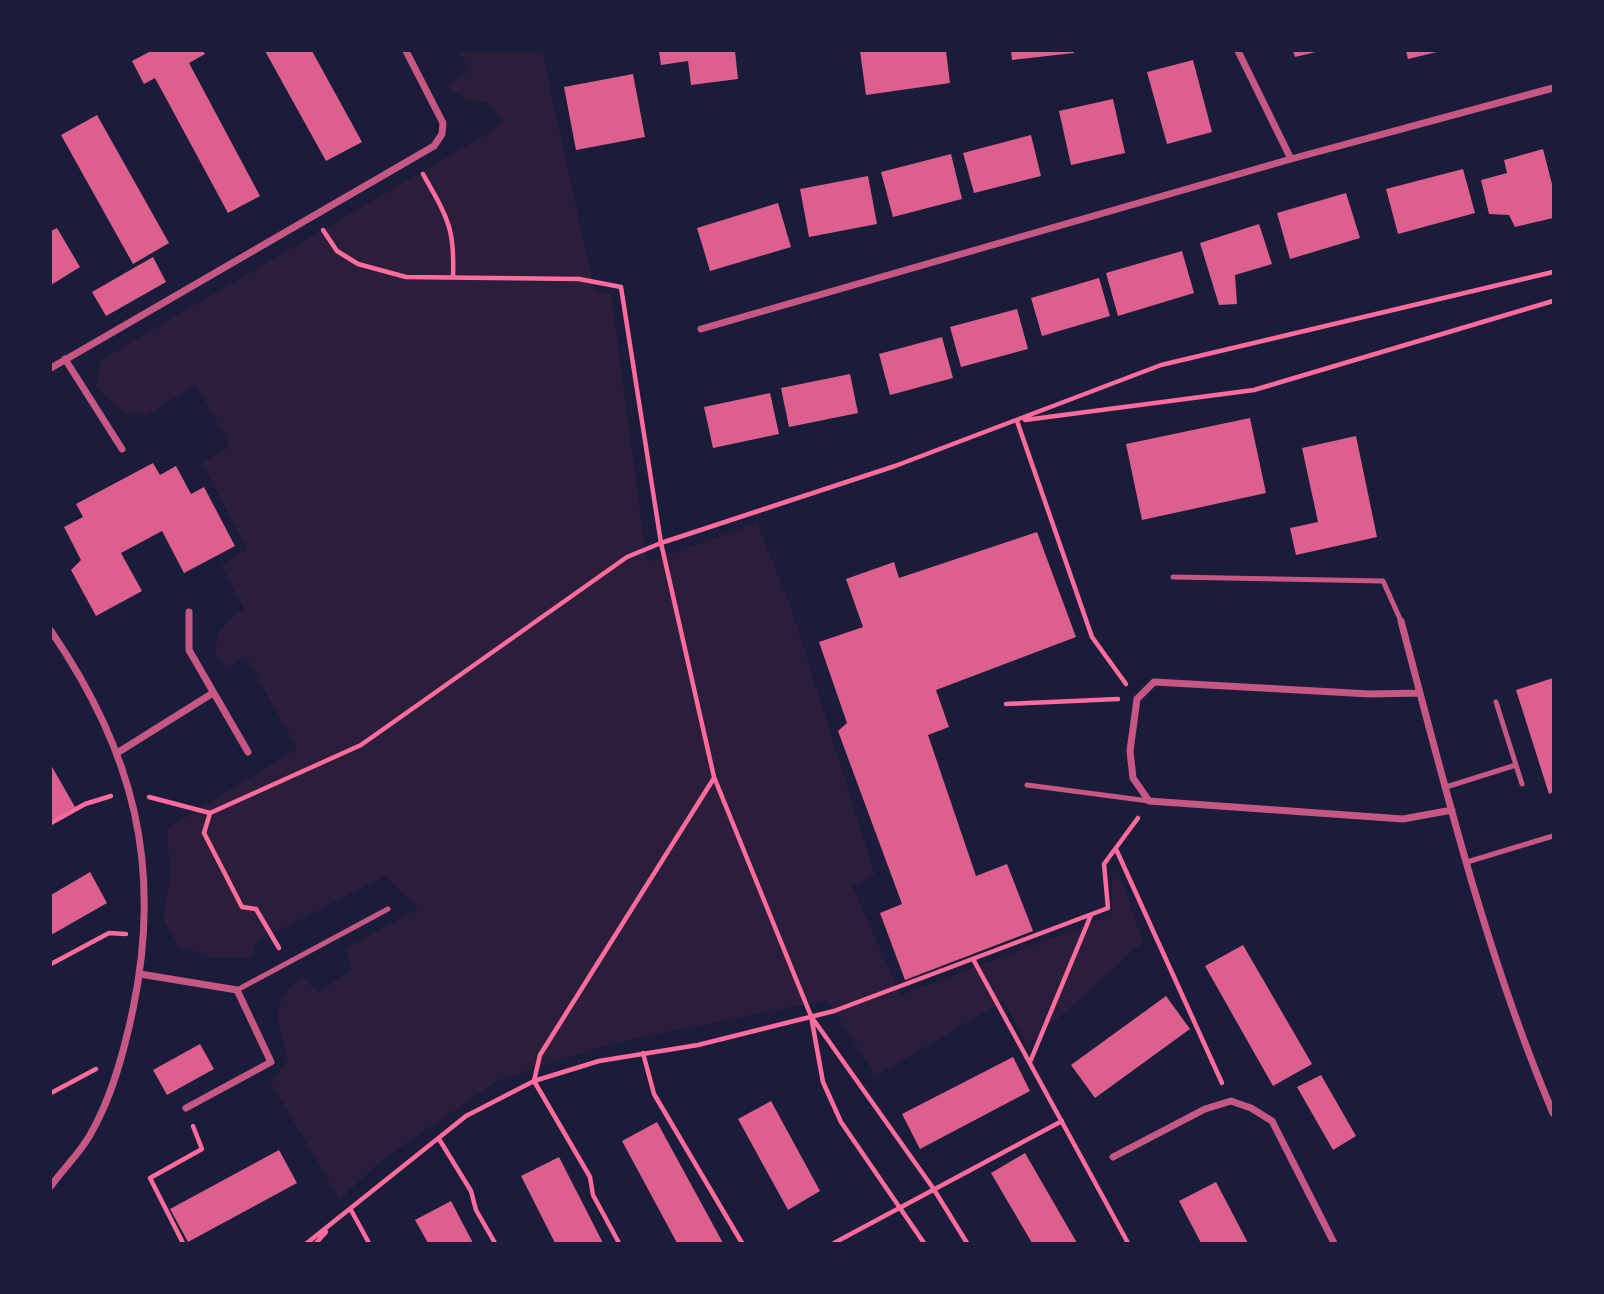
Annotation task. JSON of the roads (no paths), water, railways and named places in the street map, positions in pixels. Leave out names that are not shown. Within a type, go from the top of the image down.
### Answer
[{"type":"street","points":[[51,368],[314,218],[434,146],[442,134],[443,123],[406,51]]},
{"type":"street","points":[[1238,51],[1291,159]]},
{"type":"street","points":[[701,329],[1291,159],[1553,88]]},
{"type":"street","points":[[65,359],[122,449]]},
{"type":"street","points":[[189,612],[189,650],[248,752]]},
{"type":"street","points":[[1401,621],[1467,862],[1537,1075],[1553,1113]]},
{"type":"street","points":[[51,631],[80,674],[117,753],[142,844],[146,894],[140,974],[123,1055],[90,1136],[51,1186]]},
{"type":"street","points":[[1420,693],[1370,694],[1154,682],[1137,699],[1131,726],[1133,778],[1149,802],[1403,819],[1452,810]]},
{"type":"street","points":[[117,753],[213,693]]},
{"type":"street","points":[[140,974],[237,990],[271,1062],[186,1108]]},
{"type":"street","points":[[1113,1157],[1206,1109],[1231,1101],[1272,1121],[1334,1243]]},
{"type":"lane","points":[[1173,577],[1383,581],[1401,621]]},
{"type":"lane","points":[[1496,702],[1522,784]]},
{"type":"lane","points":[[1446,787],[1516,765]]},
{"type":"lane","points":[[1027,785],[1149,802]]},
{"type":"lane","points":[[1467,862],[1553,836]]},
{"type":"lane","points":[[237,990],[388,909]]}]
